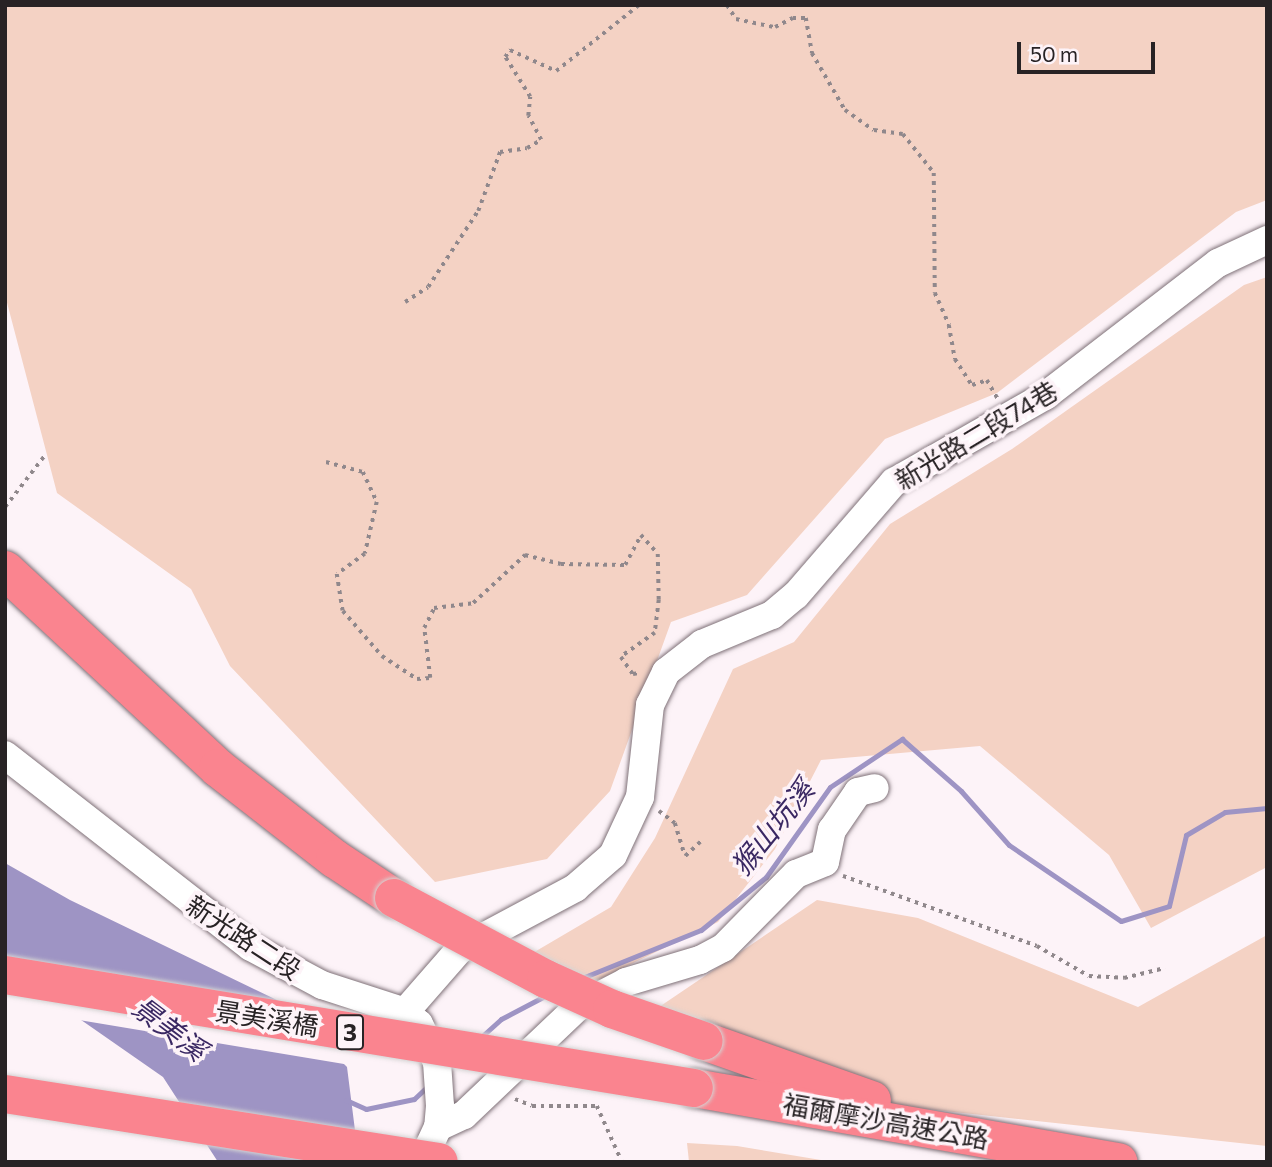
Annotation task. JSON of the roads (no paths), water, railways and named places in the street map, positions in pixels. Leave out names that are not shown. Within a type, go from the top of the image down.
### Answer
[{"type":"highway","points":[[5,570],[218,768],[335,859],[394,898],[557,984],[704,1041],[970,1134]]},
{"type":"highway","name":"景美溪橋","points":[[5,975],[694,1088]]},
{"type":"highway","name":"福爾摩沙高速公路","points":[[694,1088],[1119,1162]]},
{"type":"highway","points":[[5,1094],[439,1132]]},
{"type":"street","name":"新光路二段74巷","points":[[412,1018],[460,950],[598,871],[630,825],[640,797],[650,705],[666,671],[702,644],[772,615],[796,595],[894,482],[1045,396],[1218,263],[1267,240]]},
{"type":"street","name":"新光路二段","points":[[5,755],[251,947],[322,985],[412,1018]]},
{"type":"street","points":[[422,1162],[439,1132],[494,1089],[578,1007],[626,982],[700,960],[723,948],[796,874],[825,862],[832,830],[858,792],[875,788]]},
{"type":"street","points":[[412,1018],[437,1062],[439,1132]]},
{"type":"water","name":"景美溪","points":[[5,863],[70,900],[283,1003],[347,1067],[359,1162],[218,1162],[163,1077],[5,967]]},
{"type":"waterway","name":"猴山坑溪","points":[[582,978],[701,930],[766,877],[830,787],[902,739],[961,791],[1009,845],[1121,921],[1169,906],[1186,835],[1225,812],[1267,808]]},
{"type":"waterway","name":"猴山坑溪","points":[[480,1038],[501,1019],[545,996]]},
{"type":"waterway","name":"猴山坑溪","points":[[346,1100],[366,1109],[414,1099],[429,1085]]}]
